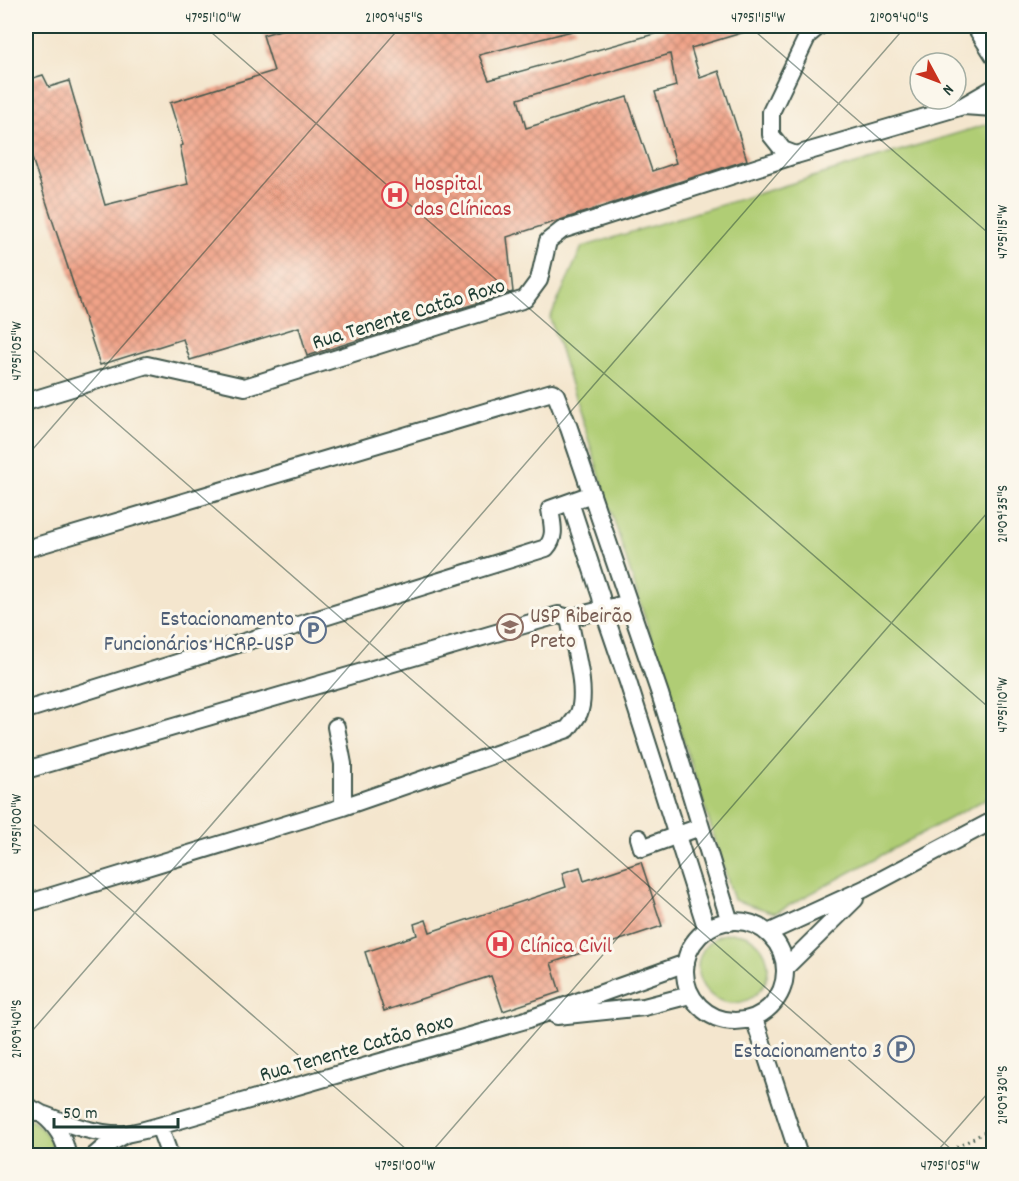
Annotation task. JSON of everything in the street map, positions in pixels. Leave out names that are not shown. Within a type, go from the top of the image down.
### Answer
[{"type":"street","points":[[796,155],[783,150],[771,135],[771,112],[808,35],[819,26]]},
{"type":"street","points":[[975,26],[992,52]]},
{"type":"street","points":[[968,103],[993,88]]},
{"type":"street","points":[[968,106],[993,108]]},
{"type":"street","name":"Rua Tenente Catão Roxo","points":[[26,402],[147,365],[245,387],[525,299],[539,280],[548,241],[562,230],[796,155],[946,111]]},
{"type":"street","points":[[26,386],[45,396]]},
{"type":"street","points":[[26,549],[552,392],[556,395],[569,428],[653,674],[730,922]]},
{"type":"street","points":[[26,710],[546,548],[554,534],[550,509],[592,495]]},
{"type":"street","points":[[570,502],[707,930]]},
{"type":"street","points":[[26,770],[558,615],[568,618],[629,603]]},
{"type":"street","points":[[26,904],[343,807],[568,729],[578,714],[582,701],[578,665],[568,618]]},
{"type":"street","points":[[628,682],[653,674]]},
{"type":"street","points":[[643,729],[668,721]]},
{"type":"street","points":[[336,727],[343,764],[343,807]]},
{"type":"street","points":[[653,760],[678,752]]},
{"type":"street","points":[[768,933],[864,890],[993,820]]},
{"type":"street","points":[[639,838],[642,848],[700,827]]},
{"type":"street","points":[[785,968],[864,890]]},
{"type":"street","points":[[730,922],[743,922],[768,933],[782,955],[785,968],[784,983],[778,998],[754,1018],[736,1022],[718,1018],[702,1009],[690,995],[686,979],[686,963],[697,939],[707,930],[730,922]]},
{"type":"street","name":"Rua Tenente Catão Roxo","points":[[94,1155],[126,1134],[529,1019],[686,963]]},
{"type":"street","name":"Rua Tenente Catão Roxo","points":[[529,1019],[644,1007],[690,995]]},
{"type":"street","points":[[754,1018],[799,1155]]},
{"type":"street","name":"Rua Tenente Catão Roxo","points":[[26,1106],[69,1125],[97,1132],[126,1134]]},
{"type":"street","points":[[42,1114],[58,1130],[67,1155]]},
{"type":"street","points":[[159,1126],[170,1155]]},
{"type":"path","points":[[941,1155],[993,1127]]},
{"type":"green space","points":[[988,124],[993,126],[993,795],[775,913],[734,900],[550,318],[582,247]]},
{"type":"green space","points":[[733,933],[746,936],[758,943],[765,955],[768,968],[765,981],[758,993],[746,1000],[733,1003],[720,1000],[708,993],[701,981],[698,968],[701,955],[708,943],[720,936]]},
{"type":"green space","points":[[26,1118],[45,1133],[52,1144],[54,1155],[26,1155]]},
{"type":"building","name":"Hospital das Clínicas","points":[[294,26],[575,26],[576,30],[479,55],[489,80],[665,31],[664,26],[754,26],[755,29],[691,48],[700,78],[719,71],[747,160],[507,237],[513,292],[307,356],[299,327],[190,360],[183,339],[100,365],[26,140],[26,94],[33,92],[30,79],[43,75],[49,87],[69,81],[105,205],[188,184],[180,146],[183,145],[170,103],[274,71],[263,35]],"holes":[[[670,54],[676,86],[655,92],[676,163],[652,171],[627,97],[526,128],[518,99]]]},
{"type":"building","name":"Clínica Civil","points":[[641,862],[662,926],[551,963],[560,992],[503,1011],[491,976],[384,1011],[365,952],[417,935],[414,924],[426,920],[430,932],[566,887],[562,873],[580,867],[584,881]]},
{"type":"place","name":"Hospital das Clínicas","points":[[395,195]]},
{"type":"place","name":"USP Ribeirão Preto","points":[[510,627]]},
{"type":"place","name":"Estacionamento Funcionários HCRP-USP","points":[[313,630]]},
{"type":"place","name":"Clínica Civil","points":[[500,944]]},
{"type":"place","name":"Estacionamento 3","points":[[901,1049]]}]
